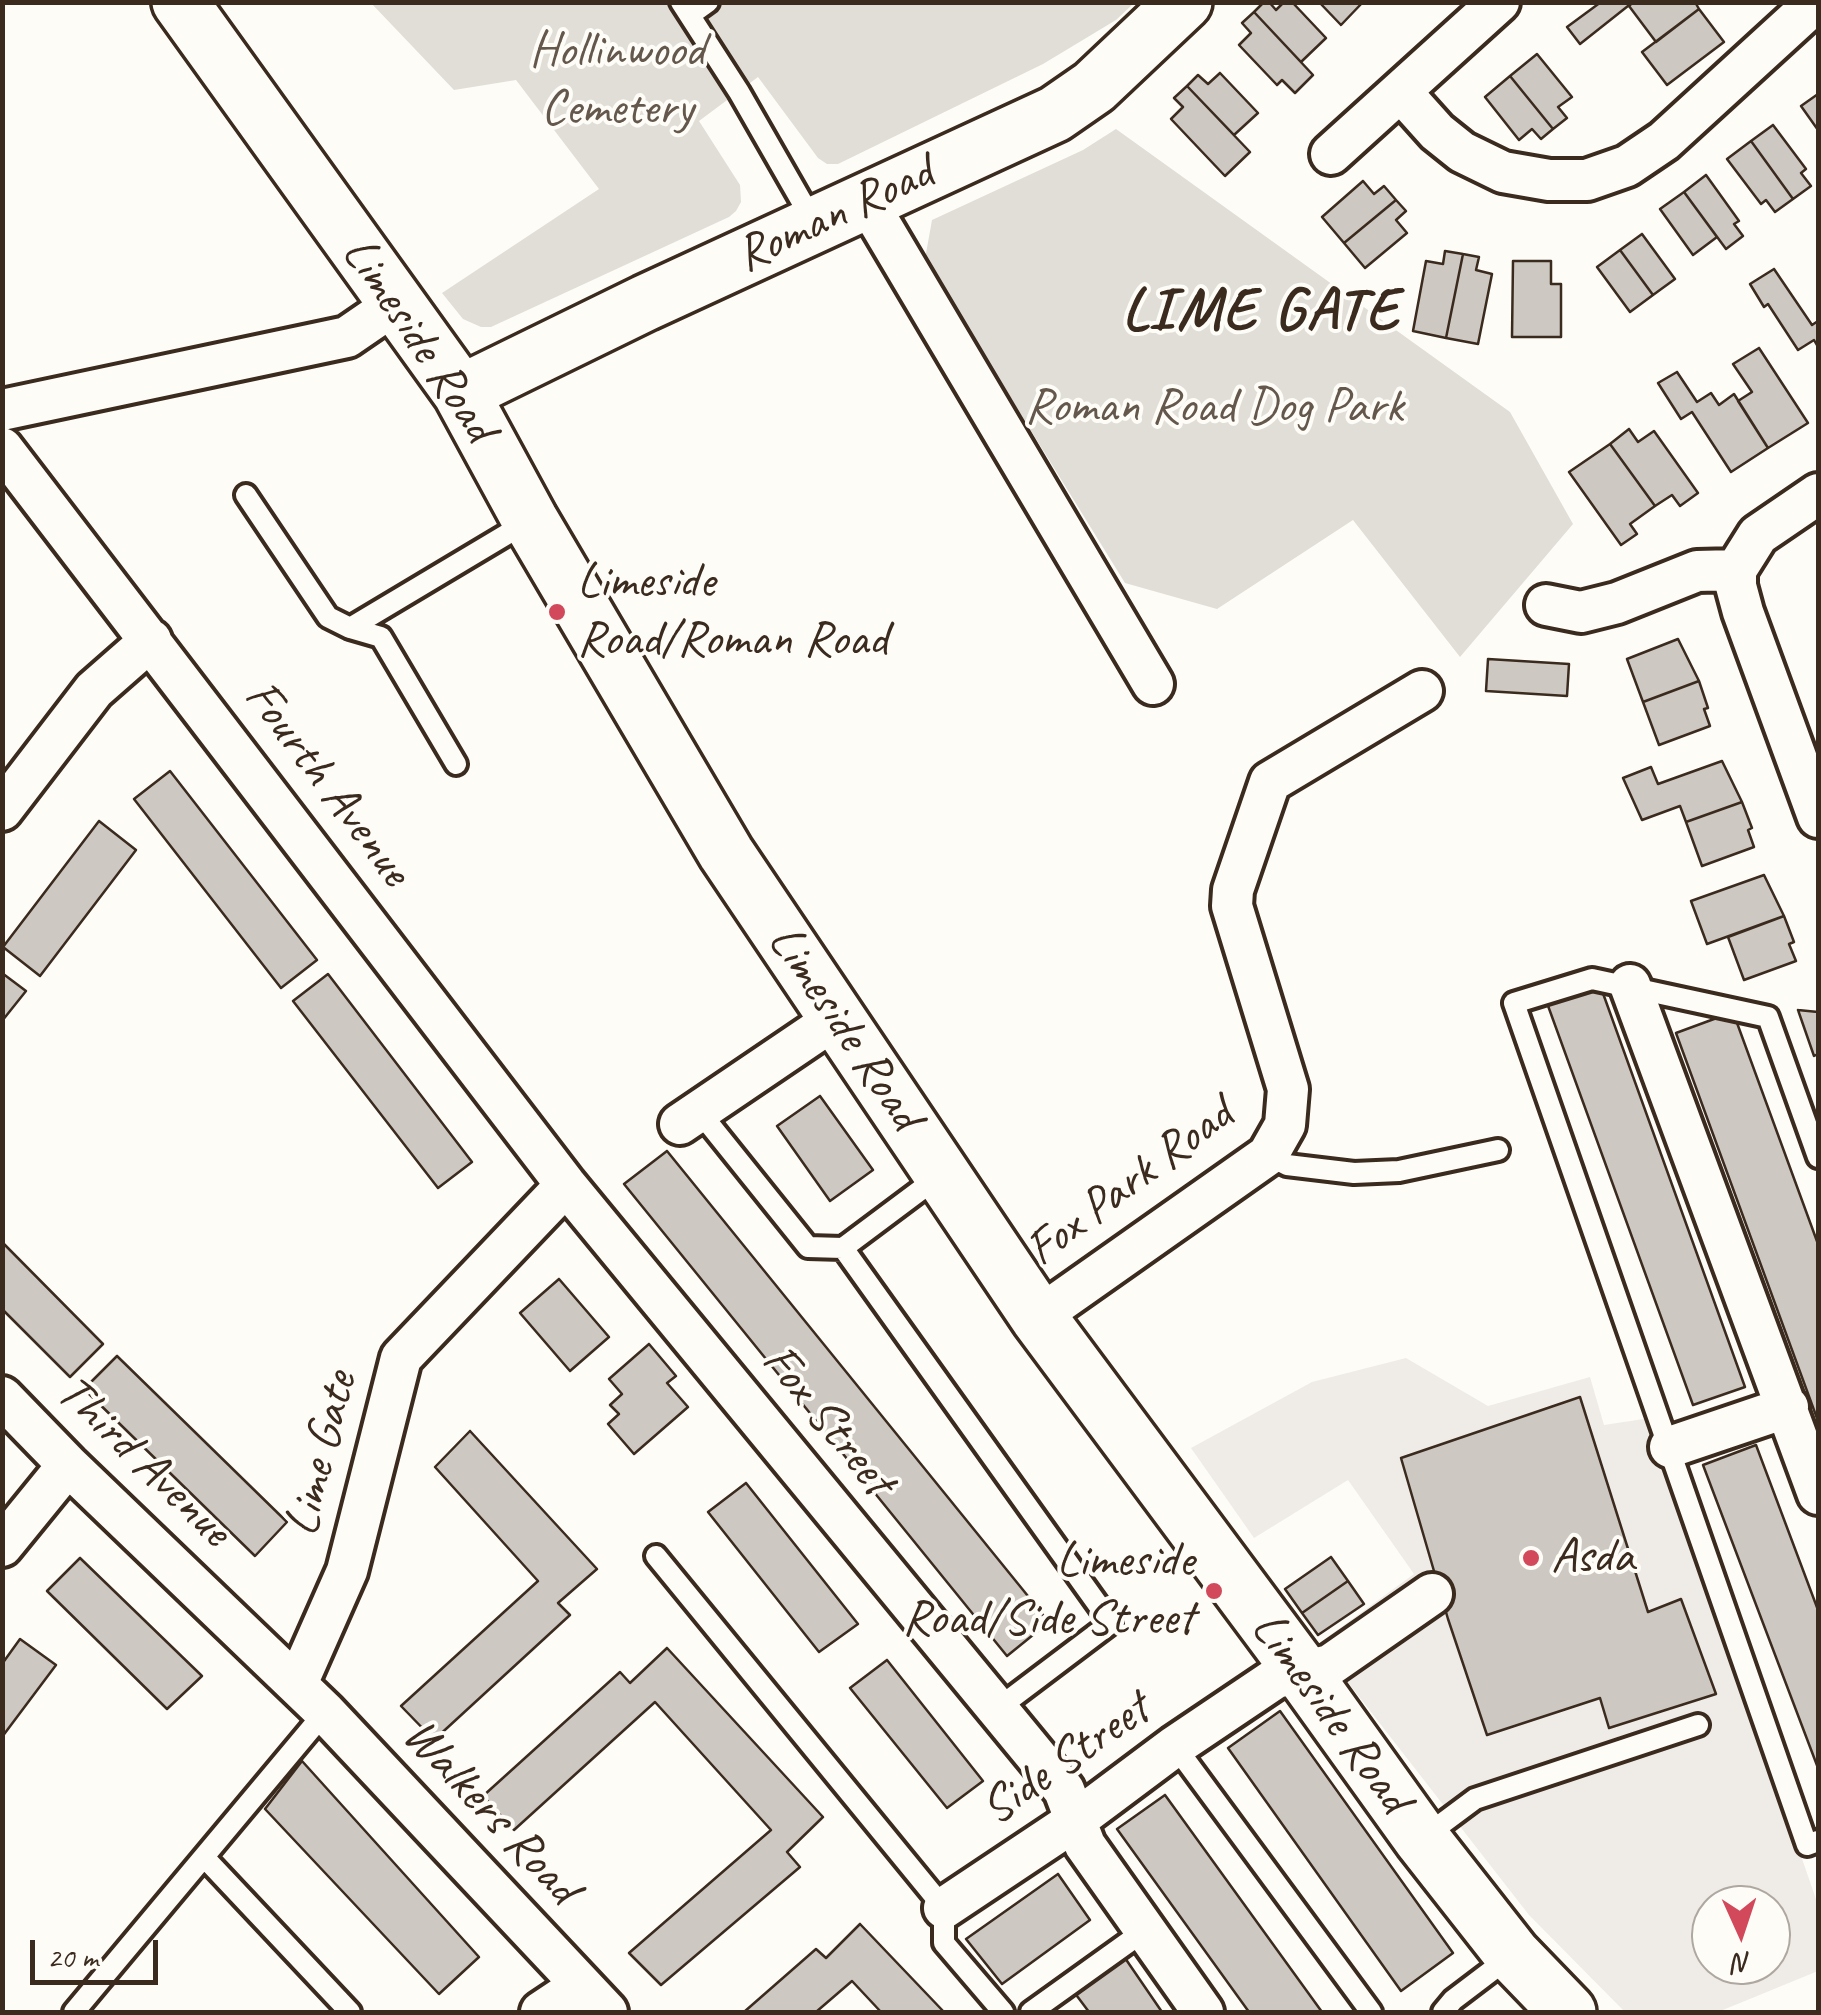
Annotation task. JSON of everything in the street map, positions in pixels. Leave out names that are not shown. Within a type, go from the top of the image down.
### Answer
[{"type":"street","name":"Limeside Road","points":[[180,2],[461,393],[530,520],[726,854],[1038,1318],[1422,1838],[1512,1954],[1568,2012]]},
{"type":"street","name":"Roman Road","points":[[461,393],[1056,114],[1094,87],[1184,2]]},
{"type":"street","points":[[1330,154],[1499,2]]},
{"type":"street","points":[[1402,93],[1436,132],[1462,152],[1503,172],[1549,180],[1587,180],[1627,166],[1664,141],[1718,96],[1800,7]]},
{"type":"street","points":[[866,200],[1153,684]]},
{"type":"street","points":[[2,410],[347,336],[398,302]]},
{"type":"street","name":"Fourth Avenue","points":[[2,448],[566,1185]]},
{"type":"street","points":[[1818,494],[1758,534],[1736,570],[1743,612],[1818,817]]},
{"type":"street","points":[[1546,605],[1581,612],[1616,603],[1697,570],[1736,570]]},
{"type":"street","points":[[2,810],[94,690],[151,640]]},
{"type":"street","name":"Fox Park Road","points":[[1038,1318],[1268,1155],[1285,1125],[1288,1089],[1232,906],[1233,890],[1270,782],[1422,692]]},
{"type":"street","points":[[1630,985],[1818,1494]]},
{"type":"street","points":[[689,1117],[835,1019]]},
{"type":"street","name":"Lime Gate","points":[[297,1684],[346,1572],[401,1358],[566,1185]]},
{"type":"street","name":"Fox Street","points":[[566,1185],[1064,1790],[1085,1845],[1202,2012]]},
{"type":"street","name":"Third Avenue","points":[[2,1397],[68,1466],[297,1684]]},
{"type":"street","points":[[1670,1447],[1788,1407]]},
{"type":"street","points":[[2,1546],[68,1466]]},
{"type":"street","name":"Side Street","points":[[944,1908],[1276,1678],[1330,1665],[1432,1594]]},
{"type":"street","name":"Walkers Road","points":[[297,1684],[607,2012]]},
{"type":"street","points":[[541,2012],[568,1994],[578,1982]]},
{"type":"lane","points":[[708,2],[686,9],[815,224]]},
{"type":"lane","points":[[246,494],[328,617],[381,638],[456,764]]},
{"type":"lane","points":[[350,628],[530,520]]},
{"type":"lane","points":[[1818,1157],[1768,1016],[1592,979],[1514,1003],[1807,1845],[1818,1841]]},
{"type":"lane","points":[[689,1117],[808,1248],[844,1248],[944,1173]]},
{"type":"lane","points":[[1268,1155],[1286,1164],[1354,1173],[1399,1171],[1498,1150]]},
{"type":"lane","points":[[844,1248],[1111,1624],[997,1709]]},
{"type":"lane","points":[[656,1556],[944,1908],[944,1943],[1003,2012]]},
{"type":"lane","points":[[79,2010],[325,1712]]},
{"type":"lane","points":[[1422,1838],[1475,1799],[1698,1726]]},
{"type":"lane","points":[[1175,1746],[1371,2012]]},
{"type":"lane","points":[[204,1857],[350,2012]]},
{"type":"lane","points":[[1031,2012],[1144,1932]]},
{"type":"lane","points":[[1443,2012],[1512,1954]]},
{"type":"shaded area","points":[[1406,1358],[1488,1406],[1590,1377],[1604,1425],[1650,1418],[1818,1905],[1818,1971],[1791,1982],[1791,1885],[1691,1885],[1691,1985],[1784,1985],[1718,2012],[1624,2011],[1529,1915],[1318,1644],[1414,1574],[1348,1480],[1254,1538],[1191,1448],[1312,1382]]},
{"type":"green space","name":"Hollinwood Cemetery","points":[[371,3],[1134,3],[1116,20],[1043,64],[838,164],[827,164],[818,158],[758,77],[699,121],[740,185],[741,202],[736,211],[491,327],[481,327],[463,319],[442,293],[599,189],[516,80],[454,90]]},
{"type":"green space","name":"Roman Road Dog Park","points":[[1116,129],[1510,412],[1573,524],[1460,657],[1353,520],[1217,609],[1125,583],[925,259],[932,220],[1083,150]]},
{"type":"building","points":[[1264,2],[1276,10],[1284,2],[1292,2],[1326,38],[1301,62],[1254,12]]},
{"type":"building","points":[[1319,2],[1363,2],[1341,25]]},
{"type":"building","points":[[1601,2],[1633,2],[1580,44],[1567,27]]},
{"type":"building","points":[[1633,2],[1695,2],[1699,9],[1656,42],[1629,6]]},
{"type":"building","points":[[1699,9],[1724,42],[1667,85],[1642,52]]},
{"type":"building","points":[[1254,12],[1313,75],[1295,93],[1282,80],[1277,85],[1239,45],[1251,33],[1242,23]]},
{"type":"building","points":[[1537,54],[1572,97],[1558,107],[1567,118],[1553,129],[1510,76]]},
{"type":"building","points":[[1220,73],[1258,113],[1234,135],[1187,86],[1198,75],[1208,84]]},
{"type":"building","points":[[1510,76],[1553,129],[1541,139],[1532,129],[1519,140],[1485,97]]},
{"type":"building","points":[[1187,86],[1250,152],[1225,176],[1171,119],[1183,107],[1174,98]]},
{"type":"building","points":[[1818,94],[1818,130],[1801,106]]},
{"type":"building","points":[[1773,125],[1806,169],[1801,173],[1811,186],[1793,199],[1751,141]]},
{"type":"building","points":[[1751,141],[1793,199],[1775,212],[1766,200],[1761,204],[1727,159]]},
{"type":"building","points":[[1706,175],[1739,221],[1734,224],[1743,236],[1726,249],[1684,192]]},
{"type":"building","points":[[1363,181],[1374,194],[1384,186],[1396,200],[1344,243],[1322,217]]},
{"type":"building","points":[[1684,192],[1717,237],[1693,255],[1660,209]]},
{"type":"building","points":[[1396,200],[1406,211],[1396,220],[1407,233],[1365,268],[1344,243]]},
{"type":"building","points":[[1642,234],[1675,279],[1653,295],[1620,250]]},
{"type":"building","points":[[1620,250],[1653,295],[1630,312],[1597,267]]},
{"type":"building","points":[[1445,251],[1463,254],[1446,338],[1413,331],[1426,261],[1443,264]]},
{"type":"building","points":[[1463,254],[1479,257],[1476,270],[1492,274],[1478,344],[1446,338]]},
{"type":"building","points":[[1513,261],[1551,261],[1551,284],[1561,284],[1561,337],[1512,337]]},
{"type":"building","points":[[1774,269],[1812,325],[1818,321],[1818,347],[1814,340],[1798,350],[1750,284]]},
{"type":"building","points":[[1759,348],[1808,423],[1768,448],[1738,401],[1752,392],[1733,364]]},
{"type":"building","points":[[1677,372],[1697,402],[1711,393],[1719,405],[1734,394],[1768,448],[1731,472],[1692,412],[1681,419],[1658,383]]},
{"type":"building","points":[[1629,429],[1638,442],[1654,431],[1698,493],[1680,506],[1672,495],[1655,506],[1610,444]]},
{"type":"building","points":[[1610,444],[1655,506],[1630,524],[1637,534],[1621,545],[1569,472]]},
{"type":"building","points":[[1678,639],[1699,681],[1643,702],[1627,659]]},
{"type":"building","points":[[1488,659],[1569,664],[1567,696],[1486,691]]},
{"type":"building","points":[[1699,681],[1710,726],[1659,745],[1643,702]]},
{"type":"building","points":[[1722,761],[1742,802],[1686,822],[1680,806],[1642,820],[1623,778],[1651,767],[1658,784]]},
{"type":"building","points":[[170,771],[317,960],[281,988],[134,799]]},
{"type":"building","points":[[1742,802],[1754,847],[1702,866],[1686,822]]},
{"type":"building","points":[[99,821],[136,850],[40,976],[3,947]]},
{"type":"building","points":[[1764,875],[1784,916],[1707,944],[1691,901]]},
{"type":"building","points":[[1784,916],[1796,961],[1744,980],[1728,937]]},
{"type":"building","points":[[2,973],[26,991],[2,1021]]},
{"type":"building","points":[[328,974],[472,1162],[438,1188],[293,1001]]},
{"type":"building","points":[[1600,985],[1745,1387],[1693,1405],[1547,1003]]},
{"type":"building","points":[[1798,1010],[1818,1012],[1818,1054],[1814,1056]]},
{"type":"building","points":[[1733,1012],[1818,1244],[1818,1421],[1676,1033]]},
{"type":"building","points":[[820,1096],[873,1170],[830,1201],[777,1126]]},
{"type":"building","points":[[667,1151],[1049,1622],[1007,1656],[624,1184]]},
{"type":"building","points":[[2,1242],[103,1344],[70,1377],[2,1309]]},
{"type":"building","points":[[559,1279],[609,1337],[570,1371],[520,1313]]},
{"type":"building","points":[[649,1344],[676,1376],[667,1383],[688,1407],[634,1454],[608,1424],[619,1414],[610,1405],[622,1394],[609,1379]]},
{"type":"building","points":[[117,1356],[287,1522],[255,1556],[84,1389]]},
{"type":"building","name":"Asda","points":[[1580,1397],[1648,1612],[1681,1599],[1716,1694],[1609,1728],[1600,1698],[1487,1735],[1401,1458]]},
{"type":"building","points":[[470,1431],[597,1569],[558,1603],[570,1615],[434,1740],[401,1706],[538,1581],[435,1467]]},
{"type":"building","points":[[1756,1445],[1818,1610],[1818,1768],[1703,1465]]},
{"type":"building","points":[[746,1483],[858,1624],[819,1652],[708,1512]]},
{"type":"building","points":[[1331,1557],[1348,1581],[1302,1613],[1285,1589]]},
{"type":"building","points":[[80,1558],[202,1676],[167,1709],[47,1591]]},
{"type":"building","points":[[1348,1581],[1364,1604],[1318,1635],[1302,1613]]},
{"type":"building","points":[[20,1639],[56,1665],[2,1737],[2,1664]]},
{"type":"building","points":[[667,1648],[823,1817],[787,1852],[800,1867],[661,1985],[629,1953],[771,1830],[655,1702],[514,1830],[483,1796],[620,1672],[630,1683]]},
{"type":"building","points":[[887,1660],[983,1781],[947,1808],[850,1688]]},
{"type":"building","points":[[1280,1711],[1453,1953],[1401,1991],[1228,1748]]},
{"type":"building","points":[[302,1761],[479,1957],[439,1994],[265,1809]]},
{"type":"building","points":[[1165,1795],[1322,2012],[1249,2012],[1117,1829]]},
{"type":"building","points":[[1058,1874],[1090,1920],[1002,1984],[966,1939]]},
{"type":"building","points":[[860,1924],[944,2012],[881,2012],[852,1981],[816,2012],[744,2012],[816,1949],[826,1958]]},
{"type":"building","points":[[1125,1958],[1162,2012],[1089,2012],[1074,1992]]},
{"type":"place","name":"Limeside Road/Roman Road","points":[[557,612]]},
{"type":"place","name":"Asda","points":[[1531,1558]]},
{"type":"place","name":"Limeside Road/Side Street","points":[[1214,1591]]},
{"type":"district","name":"LIME GATE","points":[[1261,312]]}]
